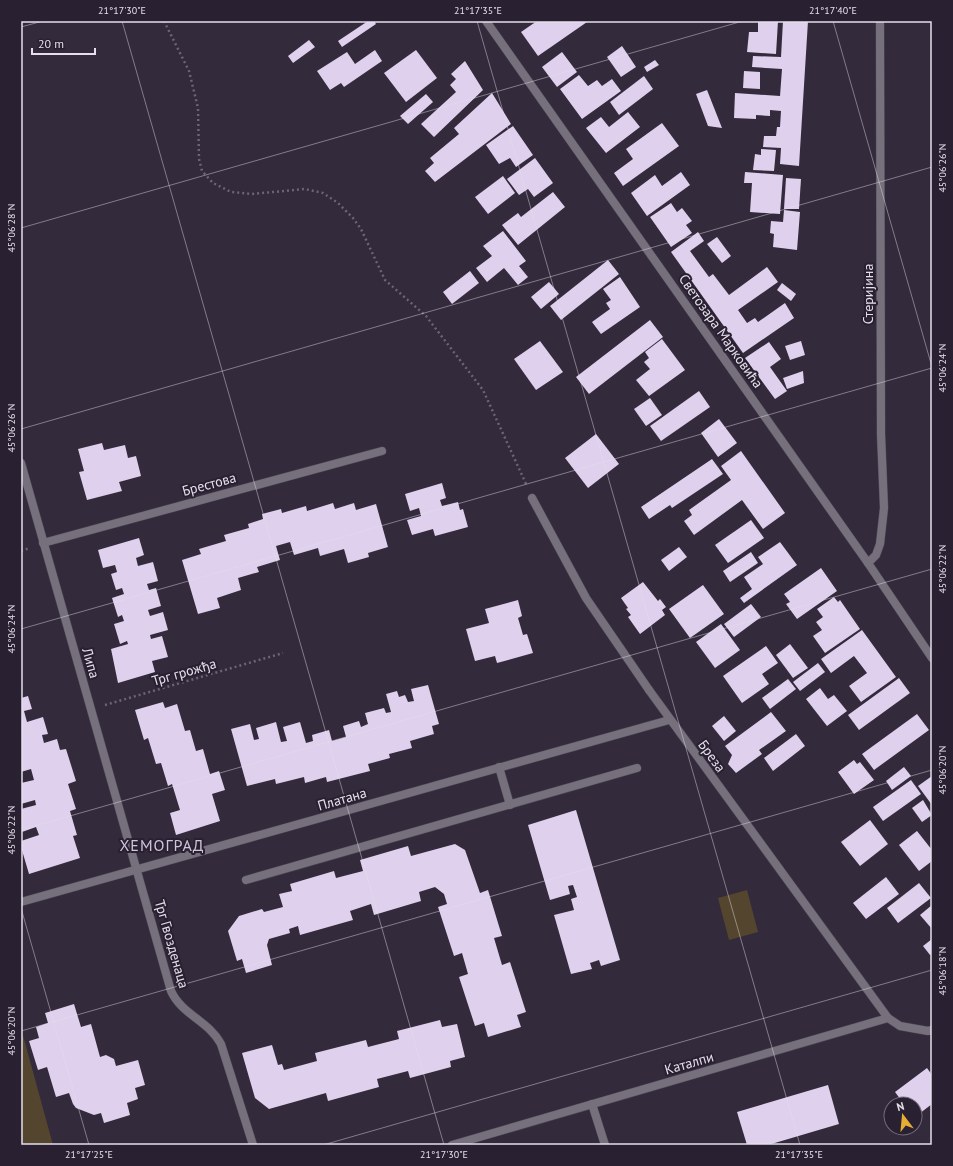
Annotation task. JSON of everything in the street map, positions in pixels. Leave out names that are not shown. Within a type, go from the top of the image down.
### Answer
[{"type":"street","name":"Светозара Марковића","points":[[486,21],[868,563],[932,658]]},
{"type":"street","name":"Стеријина","points":[[868,563],[876,555],[880,544],[884,508],[881,434],[880,21]]},
{"type":"street","name":"Брестова","points":[[43,543],[382,451]]},
{"type":"street","name":"Липа","points":[[21,463],[137,870]]},
{"type":"street","name":"Бреза","points":[[532,498],[586,598],[669,720],[888,1018]]},
{"type":"street","name":"Платана","points":[[21,902],[669,720]]},
{"type":"street","points":[[499,767],[510,804]]},
{"type":"street","points":[[246,880],[637,768]]},
{"type":"street","name":"Трг Гвозденаца","points":[[137,870],[175,1001],[183,1009],[216,1034],[221,1044],[253,1145]]},
{"type":"street","points":[[888,1018],[900,1026],[928,1031],[932,1030]]},
{"type":"street","name":"Каталпи","points":[[452,1145],[888,1018]]},
{"type":"street","points":[[592,1104],[605,1145]]},
{"type":"path","points":[[164,21],[190,71],[198,108],[199,159],[202,171],[213,183],[232,192],[252,194],[305,189],[323,193],[338,203],[353,218],[361,229],[385,280],[426,316],[484,390],[532,498]]},
{"type":"path","name":"Трг грожђа","points":[[91,709],[283,653]]},
{"type":"shaded area","points":[[747,890],[758,932],[729,940],[718,898]]},
{"type":"shaded area","points":[[21,1028],[53,1145],[21,1145]]},
{"type":"building","points":[[368,21],[374,21],[376,24],[342,47],[338,41]]},
{"type":"building","points":[[537,21],[587,22],[538,56],[521,32]]},
{"type":"building","points":[[758,21],[778,21],[776,54],[747,52],[749,32],[758,32]]},
{"type":"building","points":[[783,21],[808,21],[799,166],[780,164],[781,148],[763,147],[764,136],[776,136],[777,127],[780,127],[781,111],[770,110],[770,116],[756,115],[756,119],[734,118],[735,93],[780,96],[782,69],[752,67],[753,56],[781,57]]},
{"type":"building","points":[[309,40],[315,47],[293,63],[288,56]]},
{"type":"building","points":[[622,46],[636,67],[621,77],[607,57]]},
{"type":"building","points":[[375,50],[382,61],[344,87],[341,83],[330,90],[317,71],[347,52],[355,64]]},
{"type":"building","points":[[416,50],[437,78],[406,102],[384,73]]},
{"type":"building","points":[[562,52],[577,72],[557,87],[542,67]]},
{"type":"building","points":[[655,60],[659,65],[647,72],[644,67]]},
{"type":"building","points":[[465,61],[483,90],[434,137],[421,124],[456,92],[450,85],[456,79],[451,74]]},
{"type":"building","points":[[744,71],[760,72],[760,89],[743,88]]},
{"type":"building","points":[[579,75],[588,86],[597,80],[602,86],[612,79],[621,91],[582,119],[560,89]]},
{"type":"building","points":[[644,76],[653,89],[619,115],[610,102]]},
{"type":"building","points":[[707,90],[722,128],[708,126],[696,94]]},
{"type":"building","points":[[492,93],[511,124],[435,182],[425,171],[434,163],[430,158],[459,134],[454,128]]},
{"type":"building","points":[[426,94],[433,102],[408,124],[400,116]]},
{"type":"building","points":[[628,112],[640,127],[606,153],[586,128],[601,117],[609,127]]},
{"type":"building","points":[[662,123],[679,146],[623,186],[614,173],[633,159],[626,149]]},
{"type":"building","points":[[513,126],[533,155],[516,167],[510,158],[499,164],[486,145]]},
{"type":"building","points":[[761,149],[776,150],[774,171],[753,170],[755,154],[761,155]]},
{"type":"building","points":[[535,158],[553,183],[534,197],[528,189],[519,195],[507,179]]},
{"type":"building","points":[[681,172],[690,185],[647,216],[631,193],[655,175],[662,186]]},
{"type":"building","points":[[745,172],[783,175],[780,214],[750,212],[752,183],[744,183]]},
{"type":"building","points":[[503,176],[515,193],[488,214],[475,197]]},
{"type":"building","points":[[786,178],[801,179],[799,209],[784,209]]},
{"type":"building","points":[[553,192],[565,207],[518,245],[502,225],[518,213],[521,217]]},
{"type":"building","points":[[671,203],[677,212],[682,208],[692,221],[686,225],[692,233],[671,247],[650,217]]},
{"type":"building","points":[[784,210],[800,212],[797,250],[773,247],[774,234],[770,233],[771,221],[783,222]]},
{"type":"building","points":[[503,231],[526,261],[519,266],[528,277],[518,285],[504,268],[487,282],[476,268],[492,256],[483,246]]},
{"type":"building","points":[[698,232],[704,241],[690,251],[709,277],[713,274],[729,295],[767,267],[778,282],[738,310],[747,323],[755,318],[758,322],[785,303],[794,318],[743,353],[671,252]]},
{"type":"building","points":[[717,237],[731,256],[722,263],[707,244]]},
{"type":"building","points":[[608,260],[619,274],[561,320],[550,306]]},
{"type":"building","points":[[470,271],[479,283],[452,304],[443,292]]},
{"type":"building","points":[[620,277],[640,307],[601,334],[592,322],[610,309],[606,303],[611,300],[603,289]]},
{"type":"building","points":[[549,282],[559,294],[541,309],[531,297]]},
{"type":"building","points":[[782,283],[796,294],[791,301],[777,290]]},
{"type":"building","points":[[650,320],[663,337],[589,394],[576,377]]},
{"type":"building","points":[[662,339],[685,370],[649,396],[636,380],[650,369],[644,362],[649,358],[645,352]]},
{"type":"building","points":[[540,341],[563,372],[536,390],[514,359]]},
{"type":"building","points":[[801,341],[805,355],[790,360],[785,346]]},
{"type":"building","points":[[769,342],[781,359],[770,367],[787,391],[775,399],[745,358]]},
{"type":"building","points":[[803,371],[804,383],[787,389],[783,378]]},
{"type":"building","points":[[699,391],[710,407],[661,441],[650,426]]},
{"type":"building","points":[[650,398],[662,415],[646,426],[634,409]]},
{"type":"building","points":[[719,419],[737,443],[718,457],[701,433]]},
{"type":"building","points":[[596,434],[619,464],[588,488],[565,458]]},
{"type":"building","points":[[102,443],[104,450],[125,445],[128,458],[136,456],[141,476],[119,482],[122,491],[87,500],[79,472],[84,471],[78,449]]},
{"type":"building","points":[[741,451],[785,513],[763,529],[742,500],[694,535],[684,521],[692,515],[689,510],[731,480],[721,466]]},
{"type":"building","points":[[712,459],[723,474],[672,508],[670,505],[649,519],[641,507]]},
{"type":"building","points":[[442,483],[446,498],[440,500],[442,506],[458,502],[460,510],[463,509],[468,527],[435,536],[433,529],[412,535],[407,520],[421,516],[419,508],[410,511],[405,494]]},
{"type":"building","points":[[333,503],[335,509],[354,503],[356,510],[376,504],[388,547],[368,553],[369,557],[348,563],[344,549],[320,556],[318,548],[294,555],[290,542],[276,546],[280,560],[257,567],[259,572],[238,578],[241,590],[217,598],[220,608],[198,614],[182,560],[201,554],[199,549],[226,541],[224,535],[249,528],[248,524],[263,519],[262,514],[281,509],[282,513],[306,506],[307,511]]},
{"type":"building","points":[[751,520],[764,538],[728,563],[715,545]]},
{"type":"building","points":[[139,538],[144,555],[136,558],[138,566],[153,562],[158,581],[147,584],[149,590],[156,588],[161,606],[148,610],[150,616],[163,612],[168,630],[150,635],[151,639],[162,636],[168,657],[152,661],[155,672],[118,683],[111,649],[128,644],[127,641],[120,644],[114,624],[124,621],[122,615],[118,617],[112,598],[124,594],[122,588],[116,590],[111,574],[117,572],[115,565],[103,568],[98,550]]},
{"type":"building","points":[[780,542],[797,565],[744,603],[740,598],[752,589],[744,577],[763,564],[758,557]]},
{"type":"building","points":[[679,547],[687,557],[669,571],[661,560]]},
{"type":"building","points":[[751,552],[758,563],[730,582],[723,571]]},
{"type":"building","points":[[821,568],[837,591],[797,619],[786,604],[790,602],[784,594]]},
{"type":"building","points":[[643,582],[658,601],[660,599],[666,607],[662,610],[665,615],[640,634],[628,617],[631,615],[626,609],[628,608],[621,598]]},
{"type":"building","points":[[703,585],[724,614],[690,638],[669,609]]},
{"type":"building","points":[[834,597],[838,602],[840,600],[860,629],[825,653],[813,636],[822,630],[816,622],[823,617],[817,609]]},
{"type":"building","points":[[518,600],[522,616],[518,618],[523,635],[527,634],[533,653],[497,663],[495,656],[475,661],[466,629],[489,623],[485,609]]},
{"type":"building","points":[[751,604],[761,617],[734,637],[724,624]]},
{"type":"building","points":[[721,624],[740,650],[715,668],[696,642]]},
{"type":"building","points":[[862,630],[896,677],[861,702],[849,686],[867,673],[854,656],[831,673],[821,659]]},
{"type":"building","points":[[790,644],[808,668],[793,678],[776,655]]},
{"type":"building","points":[[766,646],[778,663],[762,674],[769,684],[742,703],[723,676]]},
{"type":"building","points":[[818,663],[825,672],[800,691],[793,682]]},
{"type":"building","points":[[899,678],[910,693],[859,730],[848,715]]},
{"type":"building","points":[[788,679],[796,689],[770,709],[762,698]]},
{"type":"building","points":[[428,685],[439,724],[432,726],[434,734],[410,741],[412,748],[389,754],[390,758],[368,764],[370,771],[327,782],[326,777],[305,783],[304,777],[276,784],[275,779],[247,786],[231,729],[250,724],[254,740],[259,739],[256,728],[276,722],[281,742],[287,741],[283,727],[300,722],[306,743],[313,741],[312,735],[329,730],[332,741],[346,737],[343,726],[359,721],[361,727],[368,724],[365,713],[384,708],[386,713],[391,712],[386,694],[397,691],[399,697],[405,695],[408,702],[414,701],[411,689]]},
{"type":"building","points":[[820,688],[828,699],[834,695],[847,711],[827,726],[806,699]]},
{"type":"building","points":[[28,696],[32,709],[24,711],[27,722],[43,717],[48,734],[42,735],[44,743],[57,739],[60,750],[66,749],[76,781],[68,784],[76,809],[70,811],[77,835],[73,836],[80,858],[29,874],[21,847],[21,841],[39,835],[36,827],[22,832],[21,828],[21,809],[36,805],[35,800],[21,804],[21,783],[34,780],[31,769],[21,772],[21,698]]},
{"type":"building","points":[[163,702],[165,708],[177,704],[185,731],[190,730],[196,751],[203,749],[210,774],[219,771],[225,790],[212,794],[220,821],[176,835],[170,813],[180,810],[172,784],[168,786],[161,763],[156,764],[148,738],[144,740],[135,710]]},
{"type":"building","points":[[771,712],[786,731],[759,750],[762,754],[736,773],[728,764],[732,755],[725,746]]},
{"type":"building","points":[[917,714],[929,730],[874,770],[862,754]]},
{"type":"building","points":[[724,716],[736,731],[724,741],[712,726]]},
{"type":"building","points":[[796,734],[805,746],[773,771],[764,758]]},
{"type":"building","points":[[854,760],[857,764],[860,762],[874,780],[854,794],[838,772]]},
{"type":"building","points":[[904,767],[911,776],[892,790],[886,781]]},
{"type":"building","points":[[932,776],[932,805],[918,786]]},
{"type":"building","points":[[911,780],[921,794],[883,821],[873,807]]},
{"type":"building","points":[[923,800],[932,815],[922,822],[912,808]]},
{"type":"building","points":[[576,810],[620,960],[601,966],[599,960],[590,963],[592,969],[571,974],[554,915],[574,910],[571,899],[577,897],[573,885],[568,886],[570,894],[550,900],[528,825]]},
{"type":"building","points":[[870,820],[888,844],[860,866],[841,842]]},
{"type":"building","points":[[917,831],[932,850],[932,861],[919,871],[899,845]]},
{"type":"building","points":[[455,844],[465,850],[480,893],[488,890],[502,936],[494,938],[502,965],[510,962],[526,1012],[517,1015],[521,1027],[488,1037],[484,1023],[475,1026],[459,977],[468,974],[462,953],[454,956],[438,907],[447,904],[444,894],[435,887],[419,892],[421,901],[374,915],[371,904],[350,911],[353,920],[300,935],[298,926],[289,929],[290,933],[269,939],[267,945],[272,965],[246,973],[242,959],[237,961],[228,931],[239,916],[262,909],[264,912],[283,907],[279,894],[292,891],[290,884],[334,871],[336,878],[363,871],[360,860],[408,846],[411,856]]},
{"type":"building","points":[[886,877],[899,894],[866,919],[853,903]]},
{"type":"building","points":[[919,883],[931,898],[898,923],[887,908]]},
{"type":"building","points":[[932,905],[932,929],[920,915]]},
{"type":"building","points":[[932,939],[932,954],[930,955],[923,946]]},
{"type":"building","points":[[74,1004],[81,1027],[91,1024],[100,1057],[106,1055],[114,1059],[116,1066],[138,1060],[145,1085],[135,1088],[138,1099],[127,1103],[130,1115],[104,1123],[101,1113],[94,1115],[76,1108],[69,1093],[56,1097],[47,1067],[38,1070],[29,1041],[39,1038],[36,1027],[48,1023],[45,1013]]},
{"type":"building","points":[[440,1020],[442,1027],[457,1024],[465,1057],[450,1061],[451,1067],[410,1078],[408,1071],[377,1079],[379,1087],[328,1101],[326,1093],[269,1109],[255,1098],[242,1053],[272,1045],[278,1065],[282,1064],[284,1070],[317,1061],[315,1053],[366,1040],[368,1047],[399,1039],[397,1031]]},
{"type":"building","points":[[927,1068],[932,1075],[932,1104],[923,1111],[923,1096],[898,1096],[895,1092]]},
{"type":"building","points":[[828,1085],[839,1124],[768,1145],[747,1145],[737,1112]]},
{"type":"district","name":"ХЕМОГРАД","points":[[162,845]]}]
